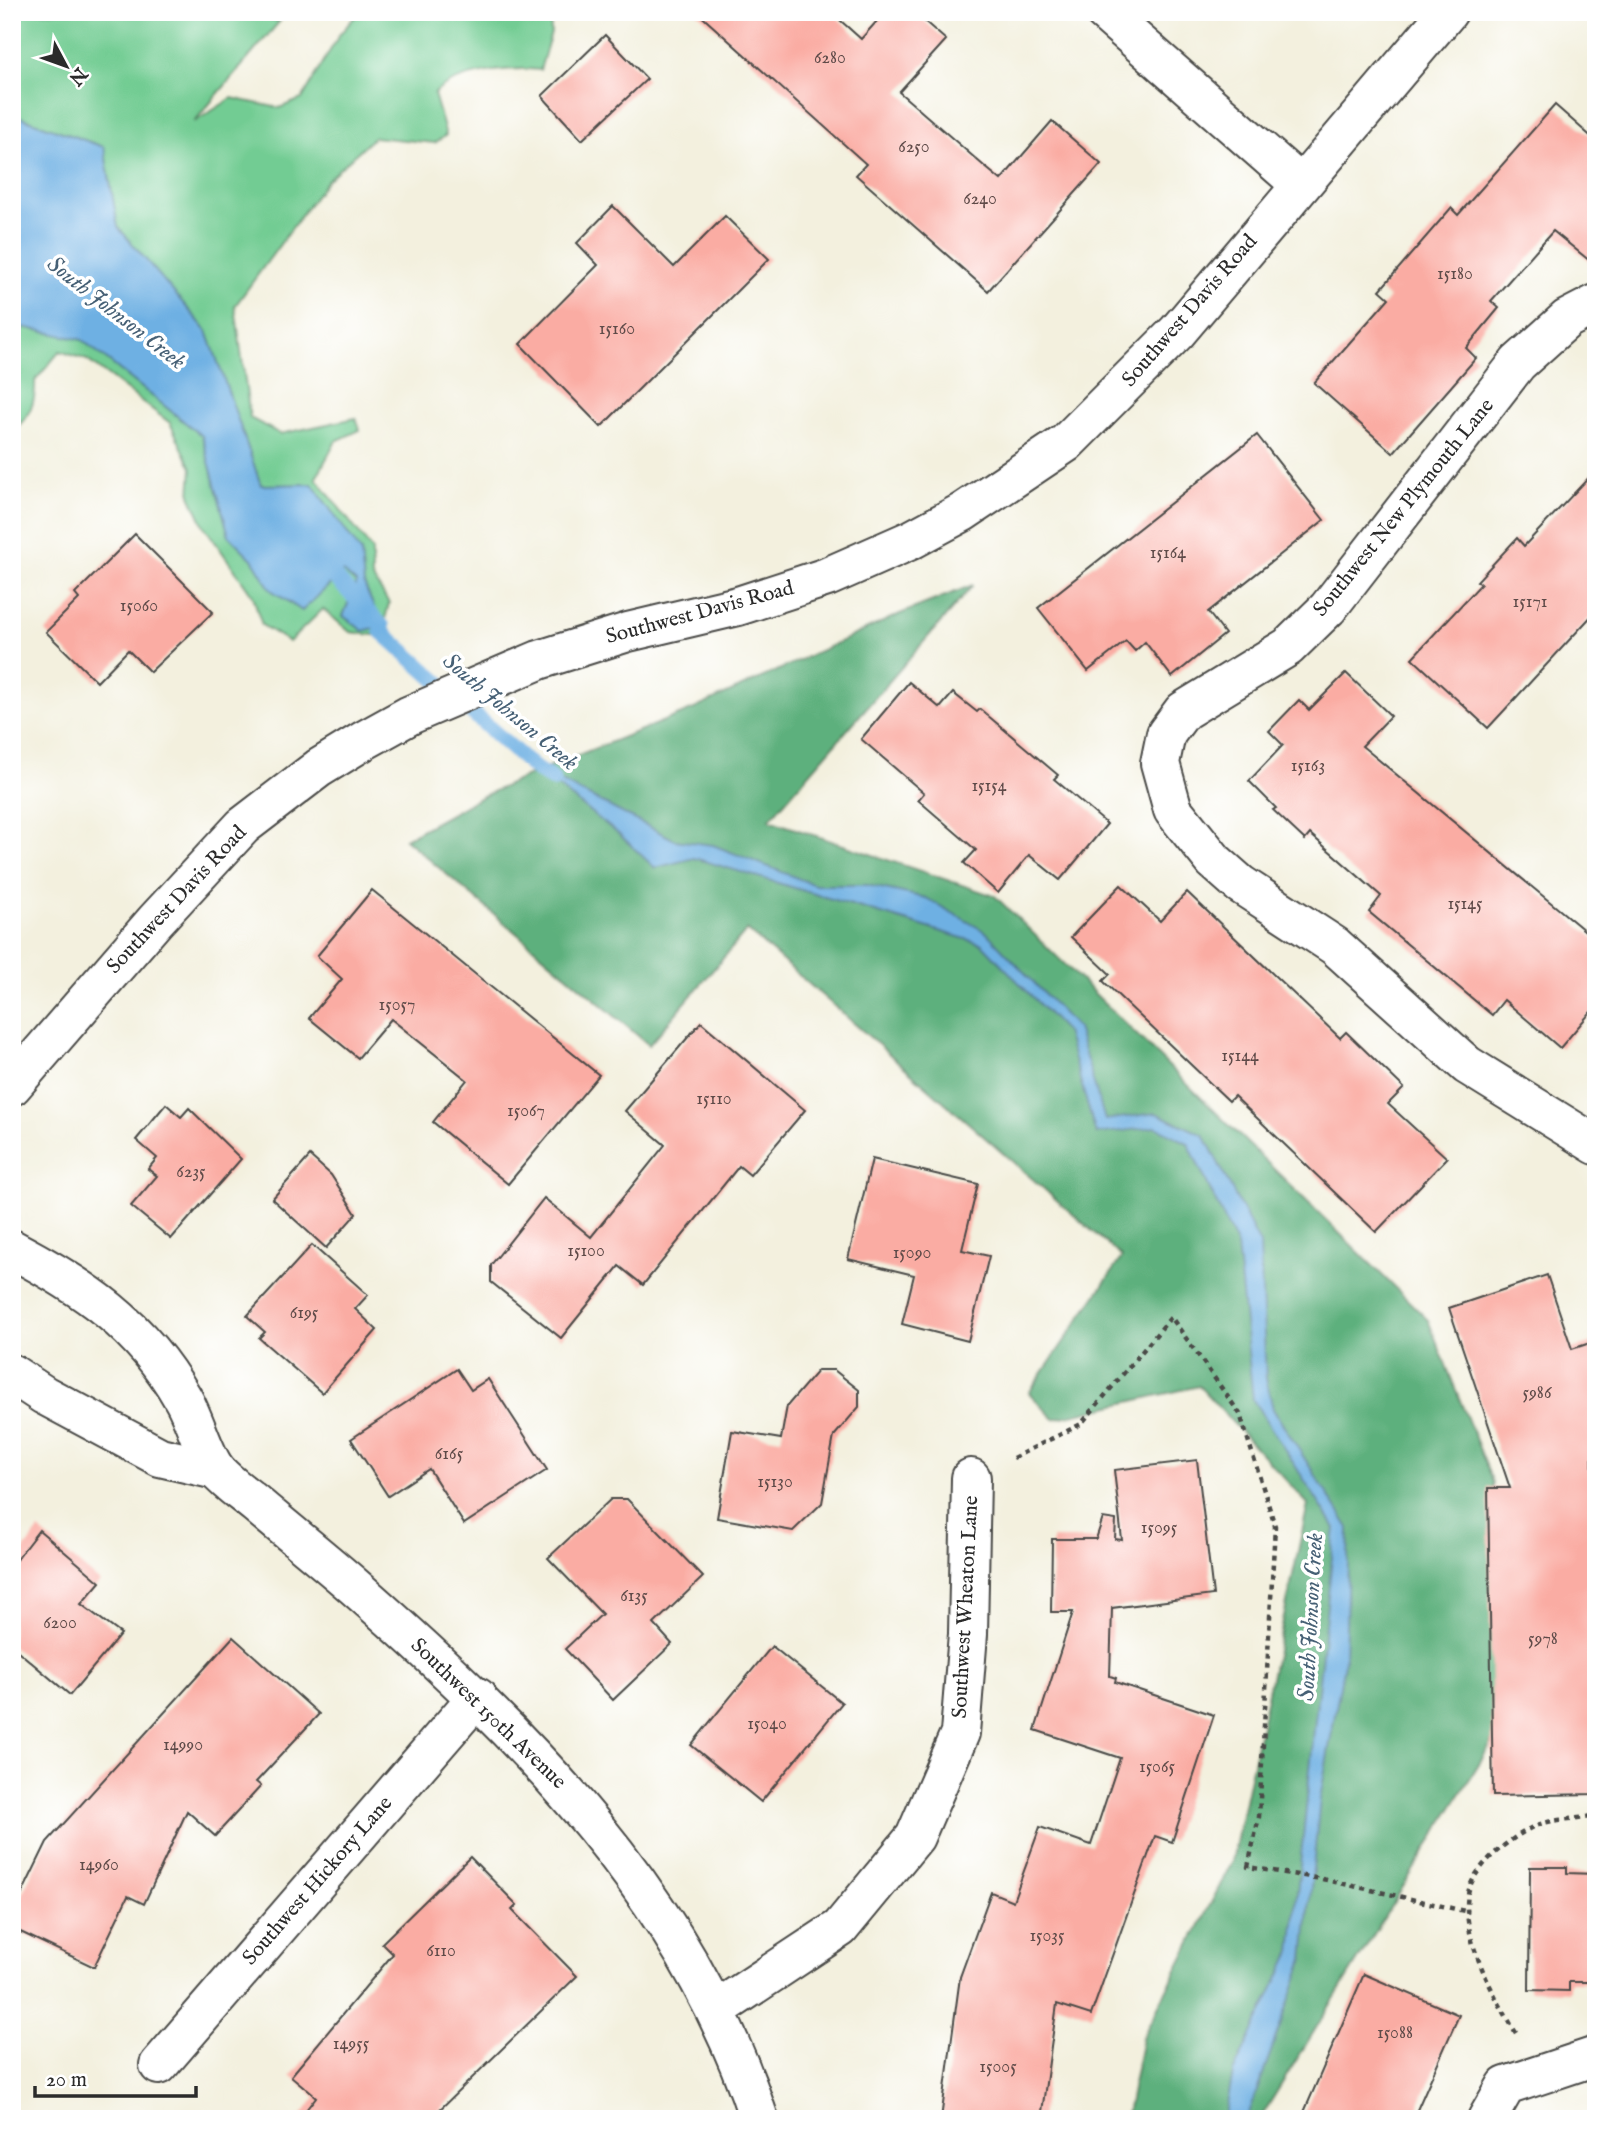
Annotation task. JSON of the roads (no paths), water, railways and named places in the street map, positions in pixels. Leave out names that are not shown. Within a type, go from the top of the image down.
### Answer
[{"type":"street","points":[[1104,12],[1300,184]]},
{"type":"street","name":"Southwest Davis Road","points":[[12,1086],[164,911],[243,826],[319,768],[410,715],[539,660],[628,632],[738,606],[827,577],[963,512],[1066,443],[1111,401],[1177,332],[1448,12]]},
{"type":"street","name":"Southwest New Plymouth Lane","points":[[1596,304],[1567,319],[1518,363],[1328,608],[1288,647],[1183,711],[1166,734],[1160,764],[1173,810],[1223,869],[1240,884],[1335,946],[1467,1065],[1596,1145]]},
{"type":"street","name":"Southwest 150th Avenue","points":[[12,1249],[103,1304],[139,1337],[168,1372],[192,1414],[216,1470],[355,1587],[477,1697],[566,1789],[625,1863],[673,1933],[716,2010],[759,2119]]},
{"type":"street","name":"Southwest 150th Avenue","points":[[12,1374],[44,1395],[160,1457],[216,1470]]},
{"type":"street","name":"Southwest Wheaton Lane","points":[[716,2010],[840,1928],[915,1837],[960,1733],[968,1634],[971,1478]]},
{"type":"street","name":"Southwest Hickory Lane","points":[[159,2065],[477,1697]]},
{"type":"street","points":[[1487,2119],[1506,2086],[1596,2056]]},
{"type":"water","points":[[12,114],[104,147],[118,227],[207,331],[261,485],[312,484],[361,552],[364,584],[382,626],[363,631],[343,616],[356,583],[343,572],[302,611],[271,590],[252,559],[229,536],[202,436],[82,340],[23,327],[12,343]]},
{"type":"water","points":[[534,768],[675,840],[713,845],[815,885],[867,885],[926,898],[986,932],[1077,1028],[1105,1120],[1156,1113],[1204,1135],[1260,1244],[1266,1378],[1273,1409],[1349,1528],[1345,1658],[1320,1799],[1304,1959],[1247,2119],[1224,2119],[1233,2073],[1291,1952],[1335,1528],[1253,1400],[1237,1246],[1188,1143],[1156,1127],[1096,1134],[1066,1032],[982,944],[694,858],[655,868],[621,836]]},
{"type":"waterway","name":"South Johnson Creek","points":[[321,563],[382,626],[381,631],[534,768],[553,780]]}]
